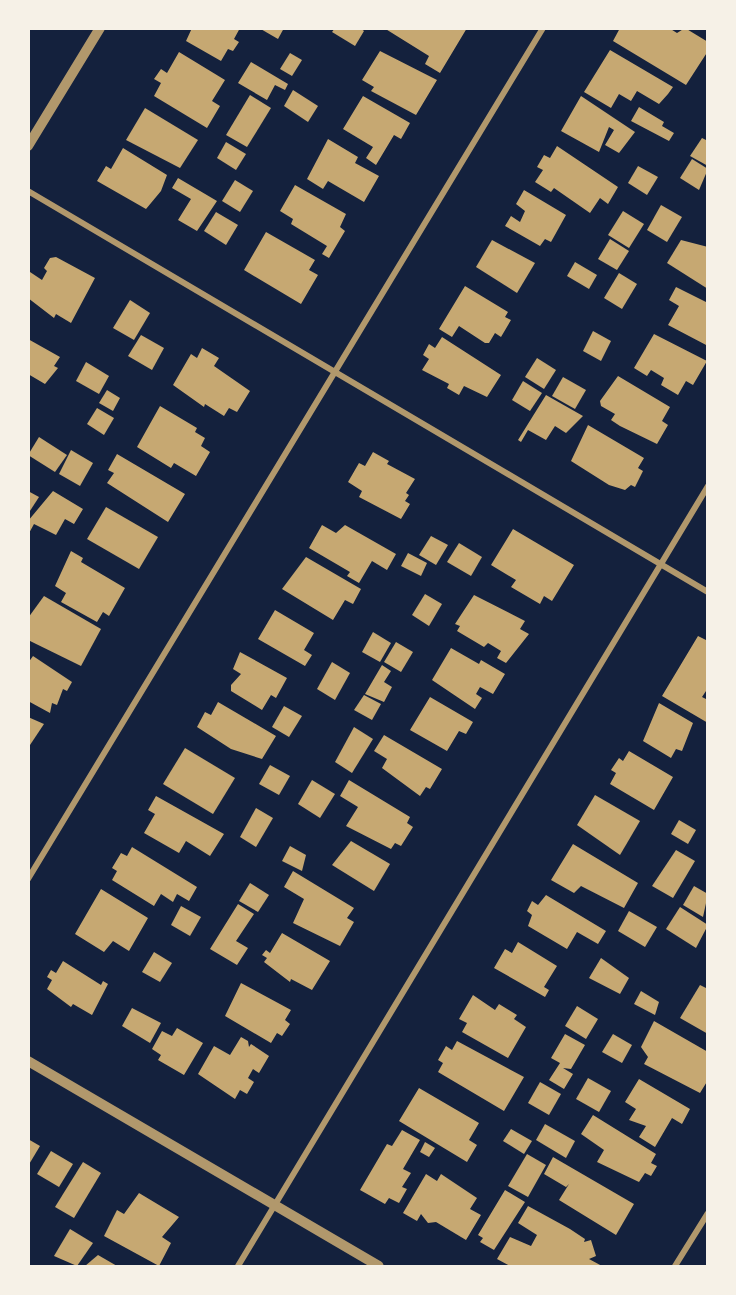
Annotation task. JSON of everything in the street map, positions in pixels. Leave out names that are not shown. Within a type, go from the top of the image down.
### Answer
[{"type":"street","points":[[28,146],[100,28]]},
{"type":"street","points":[[28,879],[543,28]]},
{"type":"street","points":[[28,191],[708,592]]},
{"type":"street","points":[[238,1266],[708,486]]},
{"type":"street","points":[[28,1061],[379,1266]]},
{"type":"street","points":[[675,1266],[708,1213]]},
{"type":"building","points":[[192,28],[240,28],[234,39],[239,42],[233,51],[228,49],[221,61],[186,41]]},
{"type":"building","points":[[259,28],[284,28],[278,39]]},
{"type":"building","points":[[335,28],[360,28],[364,31],[355,46],[332,32]]},
{"type":"building","points":[[384,28],[467,28],[440,73],[425,64],[429,56]]},
{"type":"building","points":[[620,28],[669,28],[677,33],[685,28],[708,42],[708,51],[686,85],[613,41]]},
{"type":"building","points":[[610,50],[673,87],[659,104],[637,91],[631,101],[619,94],[611,108],[584,92]]},
{"type":"building","points":[[380,51],[437,80],[416,115],[371,91],[374,87],[362,80]]},
{"type":"building","points":[[179,52],[225,80],[212,101],[220,106],[207,128],[154,96],[161,83],[154,79],[161,69],[167,73]]},
{"type":"building","points":[[290,53],[302,60],[292,76],[280,69]]},
{"type":"building","points":[[251,62],[288,84],[285,90],[275,85],[267,100],[238,83]]},
{"type":"building","points":[[293,90],[318,106],[308,122],[284,106]]},
{"type":"building","points":[[250,95],[271,108],[247,147],[226,135]]},
{"type":"building","points":[[363,96],[410,123],[401,139],[394,135],[376,165],[366,158],[373,147],[343,129]]},
{"type":"building","points":[[581,96],[635,132],[619,153],[605,145],[614,130],[609,127],[599,152],[561,131]]},
{"type":"building","points":[[639,107],[664,122],[662,126],[674,133],[669,141],[631,121]]},
{"type":"building","points":[[145,108],[198,140],[180,168],[126,140]]},
{"type":"building","points":[[702,138],[708,141],[708,166],[690,156]]},
{"type":"building","points":[[328,139],[358,157],[355,163],[379,176],[364,202],[328,181],[323,189],[307,179]]},
{"type":"building","points":[[226,142],[246,154],[236,170],[217,158]]},
{"type":"building","points":[[557,146],[618,187],[608,204],[600,198],[590,213],[554,188],[551,192],[535,182],[543,170],[537,167],[544,155],[550,158]]},
{"type":"building","points":[[123,148],[167,175],[161,191],[146,209],[97,181],[106,166],[111,169]]},
{"type":"building","points":[[692,159],[708,169],[699,190],[680,178]]},
{"type":"building","points":[[638,166],[658,177],[647,195],[628,183]]},
{"type":"building","points":[[178,178],[217,201],[197,231],[178,220],[191,199],[172,188]]},
{"type":"building","points":[[235,180],[253,191],[240,212],[222,201]]},
{"type":"building","points":[[295,185],[346,214],[340,227],[345,231],[329,258],[322,254],[327,246],[291,224],[293,219],[280,211]]},
{"type":"building","points":[[524,190],[566,215],[551,242],[545,239],[540,246],[505,226],[511,216],[520,222],[525,211],[516,204]]},
{"type":"building","points":[[661,205],[682,217],[667,242],[647,230]]},
{"type":"building","points":[[623,211],[644,224],[629,248],[608,235]]},
{"type":"building","points":[[216,212],[238,225],[226,245],[204,231]]},
{"type":"building","points":[[266,232],[315,260],[309,270],[318,275],[301,304],[244,270]]},
{"type":"building","points":[[610,239],[629,251],[617,270],[598,259]]},
{"type":"building","points":[[492,240],[535,263],[517,293],[476,267]]},
{"type":"building","points":[[681,240],[708,247],[708,289],[667,263]]},
{"type":"building","points":[[56,257],[95,278],[71,323],[56,314],[54,318],[28,298],[30,272],[42,280],[47,271],[44,268],[50,258]]},
{"type":"building","points":[[575,262],[597,275],[589,289],[567,276]]},
{"type":"building","points":[[619,273],[637,284],[622,309],[604,298]]},
{"type":"building","points":[[465,286],[508,312],[505,317],[511,320],[501,337],[495,333],[489,343],[485,343],[459,326],[452,337],[439,329]]},
{"type":"building","points":[[676,287],[708,303],[708,346],[668,325],[679,306],[669,300]]},
{"type":"building","points":[[130,300],[150,313],[134,340],[113,328]]},
{"type":"building","points":[[593,331],[611,341],[601,361],[583,351]]},
{"type":"building","points":[[654,334],[707,361],[693,385],[686,381],[678,395],[661,385],[664,378],[651,370],[647,376],[634,368]]},
{"type":"building","points":[[141,335],[164,348],[152,370],[128,356]]},
{"type":"building","points":[[442,337],[501,375],[487,397],[464,386],[459,395],[447,388],[449,384],[422,370],[429,359],[423,355],[429,344],[435,348]]},
{"type":"building","points":[[28,339],[60,357],[54,366],[58,368],[45,384],[28,374]]},
{"type":"building","points":[[202,348],[219,358],[214,366],[250,391],[237,412],[229,408],[224,416],[205,404],[204,407],[173,385],[191,354],[197,358]]},
{"type":"building","points":[[537,358],[556,370],[544,389],[525,377]]},
{"type":"building","points":[[86,362],[109,376],[99,394],[76,381]]},
{"type":"building","points":[[618,376],[670,407],[662,421],[668,425],[657,444],[611,420],[615,414],[601,406],[600,401]]},
{"type":"building","points":[[563,377],[586,390],[575,409],[552,396]]},
{"type":"building","points":[[523,381],[542,393],[530,411],[512,400]]},
{"type":"building","points":[[107,390],[120,398],[113,411],[99,403]]},
{"type":"building","points":[[546,395],[583,416],[566,433],[555,426],[546,440],[528,430],[521,442],[518,440]]},
{"type":"building","points":[[160,406],[197,428],[195,432],[205,438],[201,446],[210,452],[196,476],[174,463],[171,468],[137,447]]},
{"type":"building","points":[[97,408],[114,418],[104,435],[87,424]]},
{"type":"building","points":[[588,425],[644,458],[638,468],[643,471],[635,487],[631,485],[625,490],[609,485],[571,461]]},
{"type":"building","points":[[39,437],[67,455],[55,472],[28,455]]},
{"type":"building","points":[[71,450],[93,463],[80,486],[59,474]]},
{"type":"building","points":[[373,452],[389,461],[387,464],[415,479],[406,493],[409,495],[405,501],[410,504],[401,519],[359,497],[362,491],[348,482],[359,463],[365,466]]},
{"type":"building","points":[[117,454],[185,494],[168,522],[107,483],[114,473],[108,470]]},
{"type":"building","points":[[28,491],[39,497],[28,514]]},
{"type":"building","points":[[53,491],[83,509],[74,524],[65,519],[56,535],[34,524],[28,535],[28,521]]},
{"type":"building","points":[[106,507],[158,537],[139,569],[87,539]]},
{"type":"building","points":[[322,525],[336,533],[345,525],[396,554],[387,570],[372,561],[359,583],[347,576],[350,572],[309,548]]},
{"type":"building","points":[[513,529],[574,565],[552,601],[544,596],[540,604],[511,587],[516,580],[491,565]]},
{"type":"building","points":[[431,536],[448,545],[436,565],[419,555]]},
{"type":"building","points":[[459,543],[482,557],[471,576],[447,562]]},
{"type":"building","points":[[71,551],[83,558],[81,562],[125,588],[109,616],[103,612],[97,622],[61,602],[66,593],[55,586]]},
{"type":"building","points":[[408,553],[427,563],[421,576],[401,566]]},
{"type":"building","points":[[306,557],[361,589],[353,604],[345,600],[333,620],[282,589]]},
{"type":"building","points":[[425,594],[442,604],[429,626],[412,615]]},
{"type":"building","points":[[474,595],[525,621],[520,629],[529,634],[506,663],[497,658],[501,651],[488,643],[484,647],[457,631],[460,626],[455,624]]},
{"type":"building","points":[[44,596],[101,629],[81,666],[28,640],[28,618]]},
{"type":"building","points":[[275,610],[314,633],[304,650],[312,655],[305,666],[258,639]]},
{"type":"building","points":[[373,632],[391,643],[380,662],[362,652]]},
{"type":"building","points":[[698,636],[708,641],[708,688],[702,697],[708,700],[708,723],[662,696]]},
{"type":"building","points":[[396,642],[413,652],[401,672],[384,662]]},
{"type":"building","points":[[451,648],[479,664],[481,660],[505,674],[493,694],[480,687],[476,694],[482,698],[475,709],[432,680]]},
{"type":"building","points":[[240,652],[287,678],[276,698],[271,695],[262,710],[231,691],[231,685],[241,674],[233,669]]},
{"type":"building","points":[[33,656],[72,682],[67,691],[63,689],[57,705],[52,703],[50,713],[28,701],[28,663]]},
{"type":"building","points":[[332,662],[350,673],[335,700],[317,689]]},
{"type":"building","points":[[382,665],[391,671],[384,682],[392,687],[384,702],[365,694]]},
{"type":"building","points":[[364,695],[381,704],[372,720],[354,710]]},
{"type":"building","points":[[430,697],[473,722],[466,734],[459,731],[447,751],[410,730]]},
{"type":"building","points":[[218,702],[276,736],[262,759],[231,749],[197,727],[205,712],[211,715]]},
{"type":"building","points":[[659,703],[693,723],[682,751],[676,749],[671,758],[643,741]]},
{"type":"building","points":[[284,706],[302,716],[289,737],[272,727]]},
{"type":"building","points":[[28,717],[44,724],[28,748]]},
{"type":"building","points":[[354,727],[373,739],[352,773],[335,762]]},
{"type":"building","points":[[384,735],[442,769],[430,789],[426,787],[420,796],[382,768],[387,759],[374,751]]},
{"type":"building","points":[[185,748],[235,778],[213,814],[163,784]]},
{"type":"building","points":[[629,751],[673,777],[654,810],[610,784],[616,773],[611,770],[619,758],[623,761]]},
{"type":"building","points":[[270,765],[290,776],[279,795],[259,784]]},
{"type":"building","points":[[312,780],[335,794],[320,818],[298,804]]},
{"type":"building","points":[[349,780],[410,817],[407,823],[413,827],[401,846],[395,843],[391,849],[346,826],[358,807],[340,796]]},
{"type":"building","points":[[595,795],[640,821],[620,855],[577,825]]},
{"type":"building","points":[[156,796],[224,834],[210,856],[186,841],[179,853],[144,833],[155,814],[148,810]]},
{"type":"building","points":[[256,808],[273,818],[256,847],[240,837]]},
{"type":"building","points":[[679,820],[696,830],[688,844],[671,834]]},
{"type":"building","points":[[351,841],[390,864],[374,891],[332,865]]},
{"type":"building","points":[[573,844],[638,883],[624,908],[581,886],[574,893],[551,880]]},
{"type":"building","points":[[290,846],[306,855],[302,871],[282,861]]},
{"type":"building","points":[[132,847],[197,887],[189,901],[177,894],[173,902],[161,894],[154,906],[112,880],[117,871],[112,868],[121,853],[127,856]]},
{"type":"building","points":[[676,850],[695,861],[673,898],[652,886]]},
{"type":"building","points":[[293,871],[354,908],[347,918],[354,922],[340,946],[293,923],[304,899],[284,887]]},
{"type":"building","points":[[250,883],[269,895],[258,912],[239,901]]},
{"type":"building","points":[[694,886],[708,894],[703,917],[683,905]]},
{"type":"building","points":[[101,889],[148,918],[129,951],[113,941],[104,952],[75,934]]},
{"type":"building","points":[[546,895],[606,931],[598,944],[577,932],[567,949],[528,926],[532,915],[527,911],[532,901],[538,905]]},
{"type":"building","points":[[238,904],[254,914],[236,941],[248,948],[237,965],[210,949]]},
{"type":"building","points":[[181,906],[201,917],[190,936],[171,925]]},
{"type":"building","points":[[680,907],[708,925],[696,948],[666,929]]},
{"type":"building","points":[[629,911],[657,927],[645,947],[618,931]]},
{"type":"building","points":[[282,933],[330,961],[312,990],[291,979],[290,982],[264,962],[267,958],[262,955],[266,950],[270,953]]},
{"type":"building","points":[[518,942],[557,966],[544,987],[549,990],[545,997],[494,968],[505,949],[512,953]]},
{"type":"building","points":[[154,952],[172,963],[160,982],[142,972]]},
{"type":"building","points":[[601,958],[629,978],[620,994],[589,978]]},
{"type":"building","points":[[63,961],[101,985],[103,981],[108,984],[92,1015],[73,1004],[71,1007],[47,989],[52,980],[47,977],[51,970],[56,973]]},
{"type":"building","points":[[241,983],[291,1010],[285,1020],[290,1024],[282,1036],[277,1033],[271,1043],[225,1016]]},
{"type":"building","points":[[700,985],[708,989],[708,1034],[680,1018]]},
{"type":"building","points":[[641,991],[659,1002],[655,1015],[634,1004]]},
{"type":"building","points":[[473,995],[495,1010],[499,1004],[517,1015],[514,1019],[526,1027],[508,1058],[462,1032],[467,1023],[459,1019]]},
{"type":"building","points":[[577,1006],[598,1019],[586,1039],[565,1026]]},
{"type":"building","points":[[132,1008],[161,1023],[150,1043],[122,1026]]},
{"type":"building","points":[[654,1021],[708,1052],[708,1080],[700,1093],[644,1064],[648,1057],[641,1047]]},
{"type":"building","points":[[177,1028],[203,1043],[184,1075],[158,1060],[161,1055],[152,1049],[162,1031],[172,1036]]},
{"type":"building","points":[[565,1034],[585,1045],[571,1069],[563,1068],[573,1074],[564,1089],[549,1080],[560,1063],[551,1058]]},
{"type":"building","points":[[613,1034],[632,1045],[622,1063],[602,1052]]},
{"type":"building","points":[[241,1037],[248,1041],[249,1047],[251,1044],[269,1056],[259,1073],[253,1069],[248,1078],[254,1082],[247,1094],[240,1090],[235,1099],[198,1074],[214,1046],[230,1055]]},
{"type":"building","points":[[457,1041],[524,1077],[504,1111],[438,1072],[443,1063],[438,1060],[446,1046],[452,1050]]},
{"type":"building","points":[[588,1078],[611,1091],[599,1112],[576,1099]]},
{"type":"building","points":[[639,1079],[690,1109],[682,1124],[672,1118],[655,1147],[639,1137],[646,1126],[629,1120],[636,1109],[625,1102]]},
{"type":"building","points":[[540,1082],[561,1094],[549,1115],[528,1103]]},
{"type":"building","points":[[419,1088],[479,1123],[469,1140],[477,1145],[467,1162],[399,1121]]},
{"type":"building","points":[[593,1115],[656,1154],[651,1163],[657,1166],[651,1176],[645,1173],[639,1182],[597,1162],[604,1150],[581,1134]]},
{"type":"building","points":[[545,1124],[575,1141],[566,1158],[536,1140]]},
{"type":"building","points":[[511,1129],[532,1141],[524,1154],[503,1141]]},
{"type":"building","points":[[402,1130],[420,1140],[403,1169],[411,1173],[402,1187],[407,1189],[399,1203],[389,1198],[385,1204],[360,1190],[387,1144],[392,1146]]},
{"type":"building","points":[[28,1139],[40,1146],[28,1166]]},
{"type":"building","points":[[425,1142],[435,1148],[429,1157],[420,1152]]},
{"type":"building","points":[[51,1151],[73,1164],[59,1187],[37,1174]]},
{"type":"building","points":[[527,1154],[546,1165],[528,1197],[508,1186]]},
{"type":"building","points":[[553,1157],[634,1204],[616,1235],[559,1200],[569,1184],[566,1187],[544,1174]]},
{"type":"building","points":[[83,1162],[101,1173],[74,1218],[55,1207]]},
{"type":"building","points":[[426,1174],[437,1181],[441,1174],[477,1198],[470,1209],[481,1215],[466,1240],[436,1222],[428,1223],[421,1214],[417,1221],[403,1213]]},
{"type":"building","points":[[505,1190],[525,1202],[494,1250],[480,1242],[483,1238],[478,1235]]},
{"type":"building","points":[[139,1193],[179,1217],[162,1237],[171,1243],[159,1266],[104,1236],[117,1210],[124,1214]]},
{"type":"building","points":[[528,1206],[570,1229],[585,1239],[584,1242],[591,1240],[596,1256],[589,1259],[602,1266],[510,1266],[497,1259],[510,1237],[531,1246],[537,1235],[518,1223]]},
{"type":"building","points":[[70,1229],[93,1243],[77,1266],[54,1256]]},
{"type":"building","points":[[98,1255],[117,1266],[85,1266]]}]
